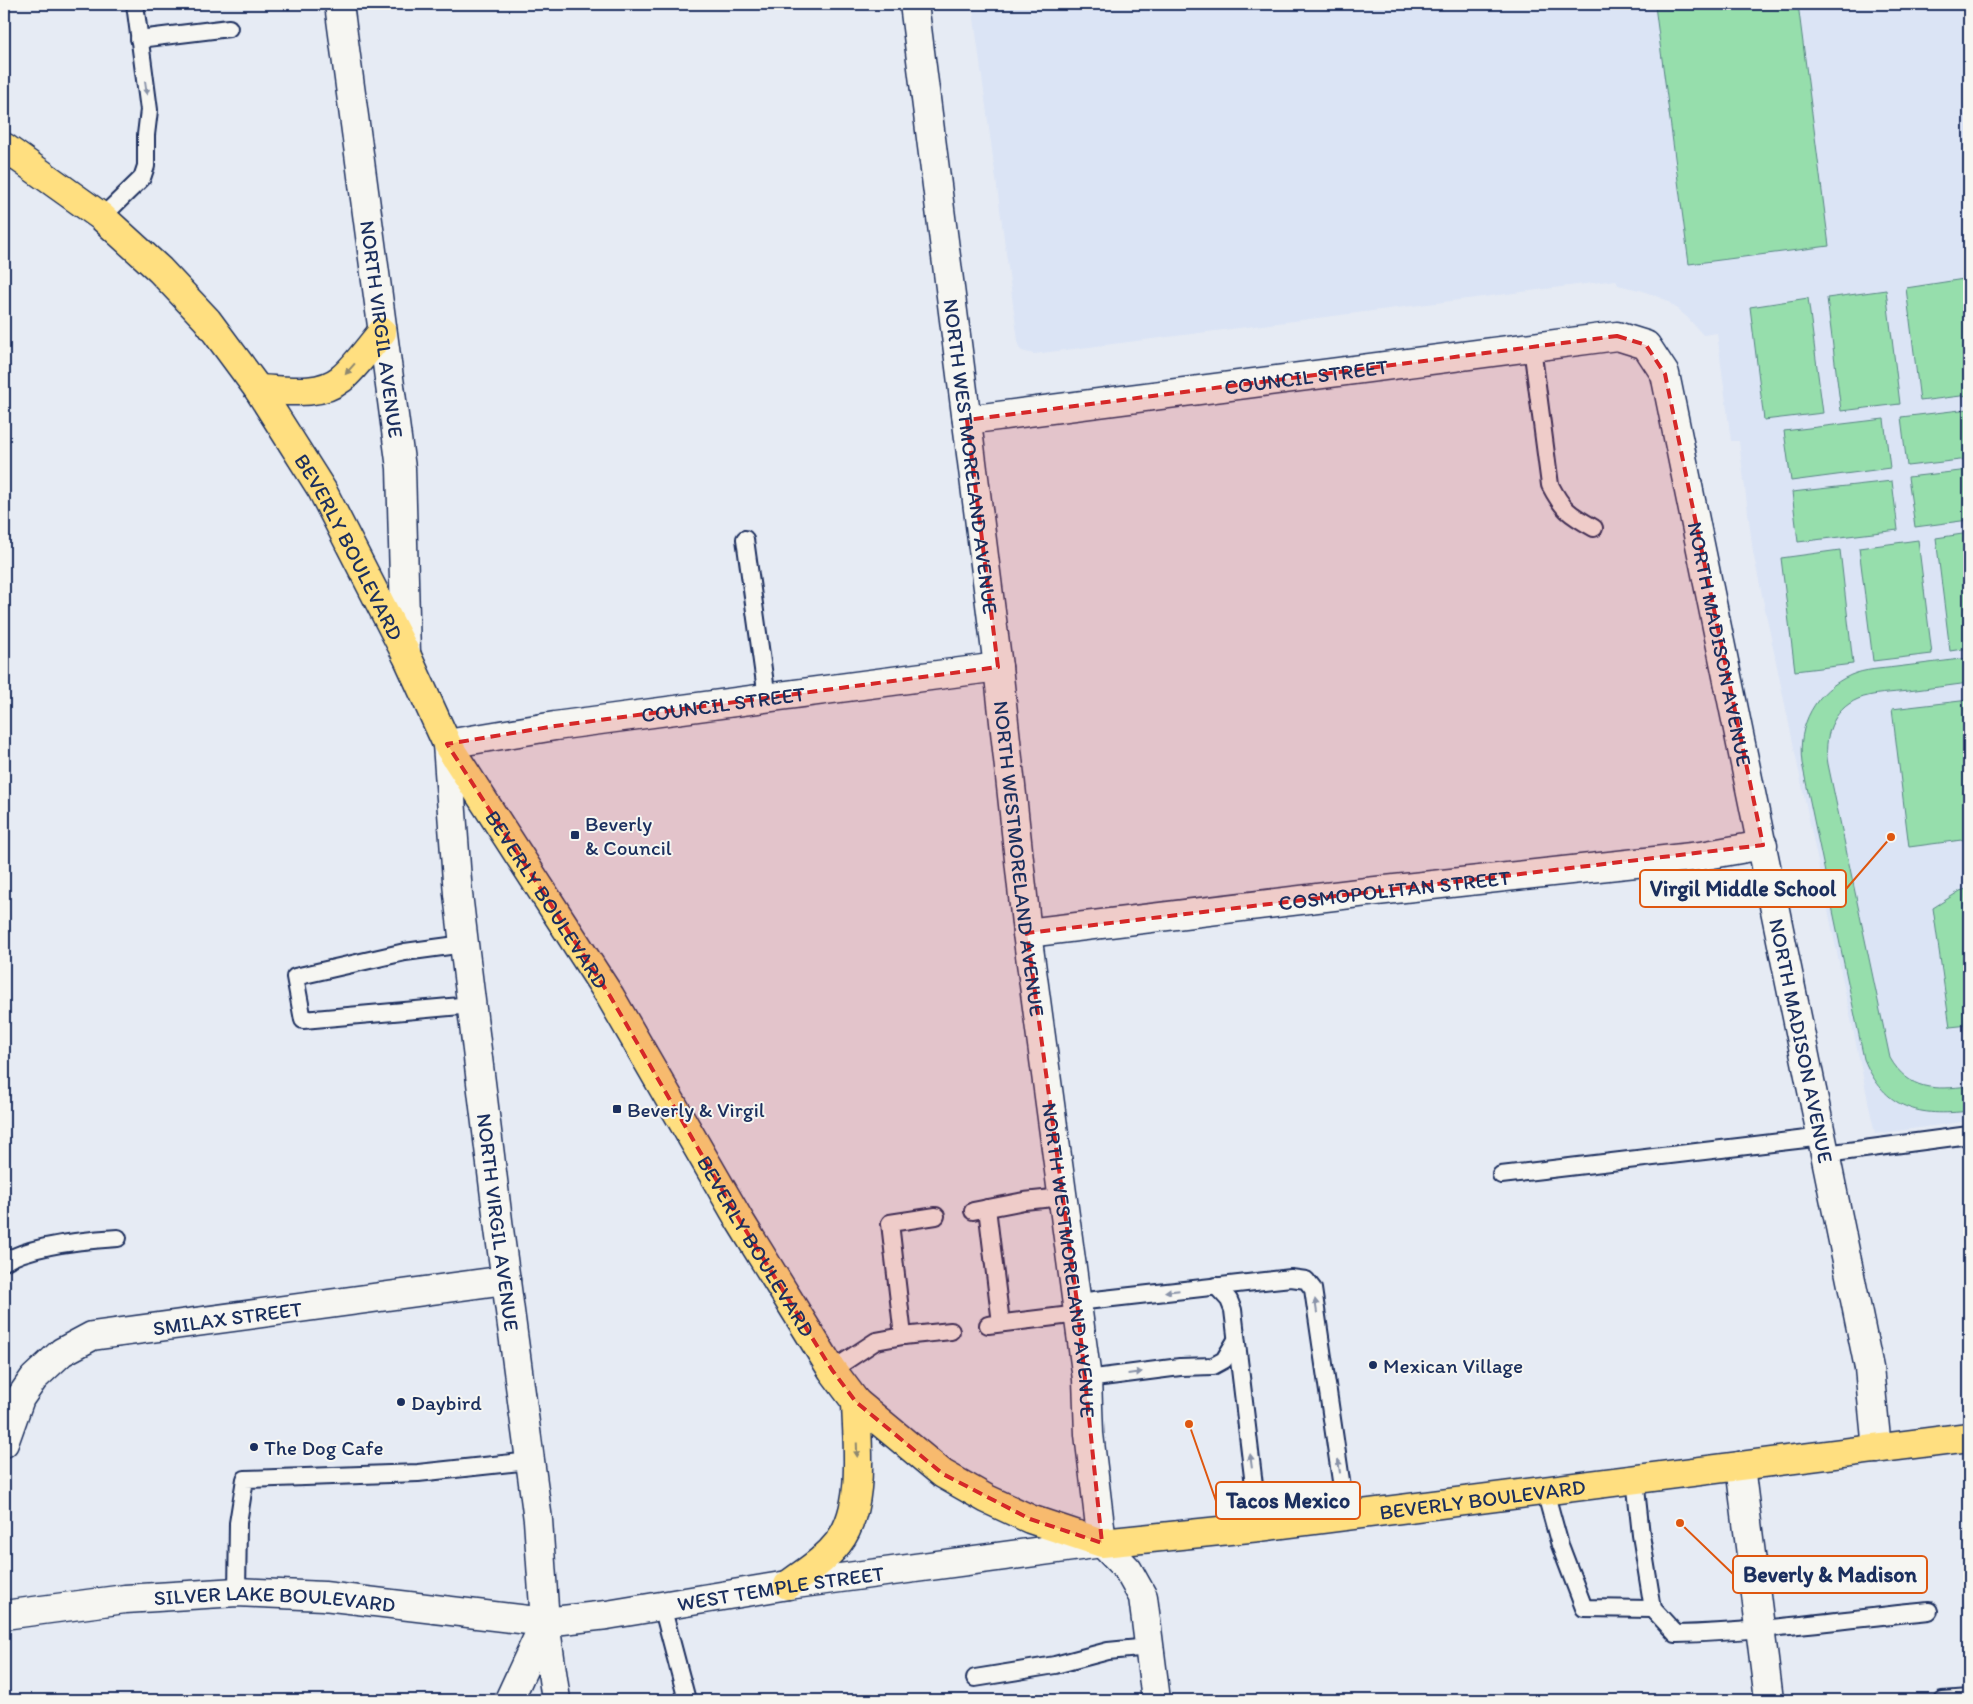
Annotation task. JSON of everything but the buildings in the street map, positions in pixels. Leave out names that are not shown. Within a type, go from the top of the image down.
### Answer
[{"type":"main road","name":"BEVERLY BOULEVARD","points":[[4,148],[102,217],[160,270],[207,320],[258,389],[322,490],[406,654],[447,744],[610,996],[740,1221],[832,1370],[856,1402],[943,1474],[987,1499],[1030,1519],[1102,1543],[1259,1526],[1969,1437]]},
{"type":"main road","points":[[258,389],[310,390],[327,386],[342,379],[382,332]]},
{"type":"main road","points":[[788,1585],[823,1560],[839,1542],[855,1510],[858,1462],[856,1402]]},
{"type":"street","name":"NORTH VIRGIL AVENUE","points":[[339,4],[401,468],[406,654]]},
{"type":"street","name":"NORTH WESTMORELAND AVENUE","points":[[914,4],[998,667],[1027,933],[1087,1379],[1089,1434],[1102,1543]]},
{"type":"street","name":"COUNCIL STREET","points":[[967,420],[1617,336],[1646,345]]},
{"type":"street","name":"NORTH MADISON AVENUE","points":[[1646,345],[1665,374],[1869,1368],[1878,1449]]},
{"type":"street","name":"COUNCIL STREET","points":[[447,744],[555,726],[998,667]]},
{"type":"street","name":"NORTH VIRGIL AVENUE","points":[[447,744],[458,894],[530,1461],[540,1544],[545,1622],[556,1700]]},
{"type":"street","name":"COSMOPOLITAN STREET","points":[[1027,933],[1367,892],[1701,856],[1763,846]]},
{"type":"street","name":"SMILAX STREET","points":[[4,1443],[20,1398],[34,1378],[62,1352],[92,1336],[506,1280]]},
{"type":"street","points":[[1740,1466],[1769,1700]]},
{"type":"street","name":"WEST TEMPLE STREET","points":[[545,1622],[607,1615],[788,1585],[1102,1543]]},
{"type":"street","points":[[1102,1543],[1128,1570],[1143,1597],[1156,1700]]},
{"type":"street","name":"SILVER LAKE BOULEVARD","points":[[4,1614],[125,1599],[237,1592],[324,1596],[545,1622]]},
{"type":"street","points":[[509,1700],[545,1622]]},
{"type":"lane","points":[[102,217],[142,178],[146,166],[146,135],[149,110],[135,4]]},
{"type":"lane","points":[[139,40],[229,28]]},
{"type":"lane","points":[[1532,347],[1550,485],[1560,504],[1576,518],[1594,528]]},
{"type":"lane","points":[[745,539],[767,698]]},
{"type":"lane","points":[[464,944],[405,952],[295,977],[302,1020],[472,1005]]},
{"type":"lane","points":[[1501,1175],[1969,1135]]},
{"type":"lane","points":[[1063,1197],[980,1209],[994,1324],[1078,1308],[1216,1286],[1291,1278],[1306,1280],[1313,1289],[1346,1515]]},
{"type":"lane","points":[[903,1336],[890,1224],[936,1216]]},
{"type":"lane","points":[[4,1262],[14,1256],[76,1241],[118,1238]]},
{"type":"lane","points":[[1216,1286],[1229,1300],[1233,1310],[1259,1526]]},
{"type":"lane","points":[[832,1370],[876,1341],[903,1336],[951,1332]]},
{"type":"lane","points":[[1087,1379],[1180,1367],[1213,1366],[1224,1360],[1236,1340]]},
{"type":"lane","points":[[237,1592],[238,1523],[245,1479],[418,1473],[530,1461]]},
{"type":"lane","points":[[1635,1479],[1641,1535],[1653,1609],[1676,1634],[1761,1630],[1809,1623],[1929,1611]]},
{"type":"lane","points":[[1545,1491],[1560,1545],[1584,1608],[1653,1609]]},
{"type":"lane","points":[[662,1606],[687,1700]]},
{"type":"lane","points":[[976,1678],[1055,1665],[1108,1650],[1149,1647]]},
{"type":"lane","points":[[1943,1700],[1969,1698]]},
{"type":"highlighted area","points":[[1617,336],[1646,345],[1665,374],[1763,845],[1027,933],[1077,1302],[1102,1543],[1030,1519],[943,1474],[856,1402],[832,1370],[740,1221],[610,996],[447,744],[555,726],[998,667],[967,420]]},
{"type":"shaded area","points":[[972,4],[1969,4],[1969,1121],[1875,1134],[1753,552],[1739,441],[1731,441],[1717,333],[1703,335],[1687,317],[1666,300],[1643,291],[1618,285],[1616,280],[1034,354],[1022,351],[1019,348]]},
{"type":"green space","points":[[1672,4],[1798,4],[1829,246],[1689,264],[1655,6]]},
{"type":"green space","points":[[1964,279],[1969,318],[1969,395],[1920,401],[1906,288]]},
{"type":"green space","points":[[1886,290],[1900,404],[1841,411],[1827,298]]},
{"type":"green space","points":[[1808,298],[1823,413],[1764,420],[1750,307]]},
{"type":"green space","points":[[1969,409],[1969,459],[1907,466],[1901,417]]},
{"type":"green space","points":[[1884,419],[1890,468],[1791,481],[1784,431]]},
{"type":"green space","points":[[1969,470],[1969,520],[1915,527],[1908,477]]},
{"type":"green space","points":[[1892,481],[1898,530],[1798,542],[1792,492]]},
{"type":"green space","points":[[1969,533],[1969,648],[1950,651],[1936,538]]},
{"type":"green space","points":[[1918,540],[1932,654],[1873,661],[1859,548]]},
{"type":"green space","points":[[1840,550],[1853,664],[1795,671],[1781,558]]},
{"type":"green space","points":[[1969,658],[1969,683],[1876,694],[1858,699],[1849,704],[1842,710],[1831,726],[1827,744],[1828,764],[1890,1058],[1897,1069],[1906,1077],[1924,1086],[1945,1088],[1969,1086],[1969,1111],[1934,1113],[1919,1111],[1893,1099],[1872,1076],[1864,1059],[1802,763],[1802,735],[1811,711],[1818,700],[1827,690],[1851,675],[1867,670]]},
{"type":"green space","points":[[1969,700],[1969,839],[1909,847],[1892,709]]},
{"type":"green space","points":[[1969,888],[1969,1025],[1950,1027],[1933,908],[1960,891]]},
{"type":"place","name":"Beverly & Council","points":[[575,835]]},
{"type":"place","name":"Virgil Middle School","points":[[1891,837]]},
{"type":"place","name":"Beverly & Virgil","points":[[617,1109]]},
{"type":"place","name":"Mexican Village","points":[[1373,1365]]},
{"type":"place","name":"Daybird","points":[[401,1402]]},
{"type":"place","name":"Tacos Mexico","points":[[1189,1424]]},
{"type":"place","name":"The Dog Cafe","points":[[254,1447]]},
{"type":"place","name":"Beverly & Madison","points":[[1680,1523]]}]
